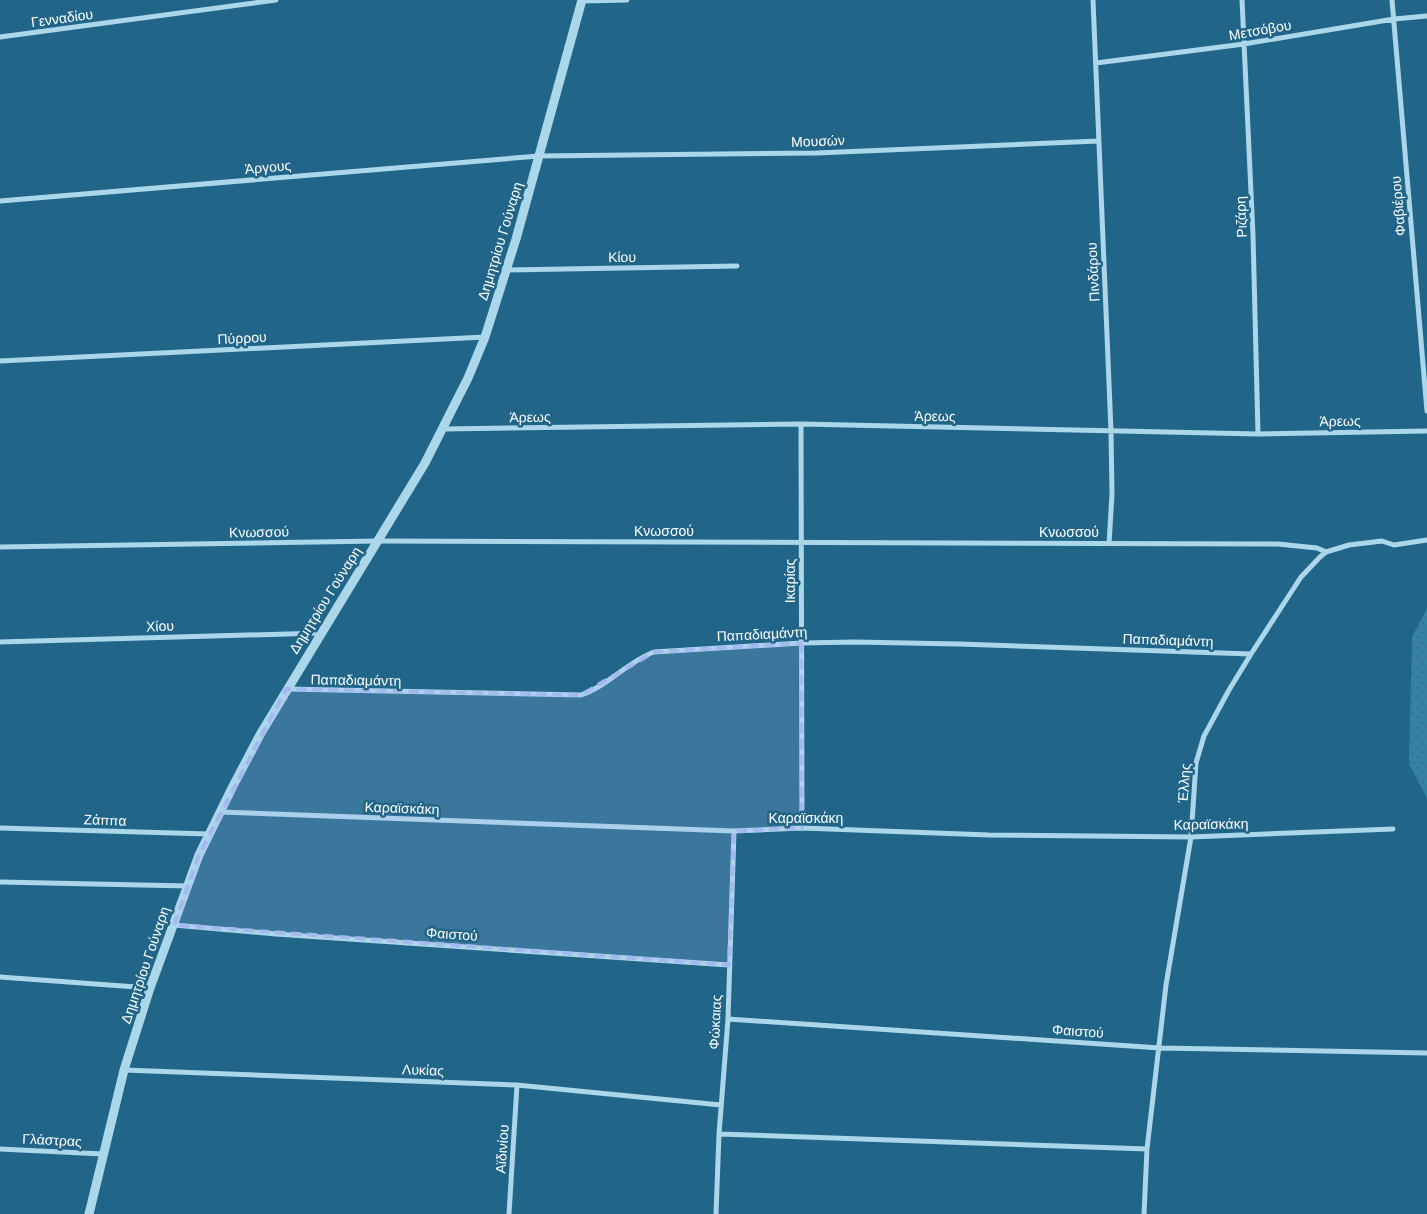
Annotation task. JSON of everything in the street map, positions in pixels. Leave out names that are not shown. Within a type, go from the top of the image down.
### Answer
[{"type":"street","name":"Γενναδίου","points":[[0,37],[276,0]]},
{"type":"street","points":[[582,0],[627,0]]},
{"type":"street","name":"Δημητρίου Γούναρη","points":[[89,1214],[124,1070],[150,988],[199,855],[248,756],[286,689],[378,541],[443,429],[468,378],[507,270],[582,0]]},
{"type":"street","name":"Πινδάρου","points":[[1093,0],[1111,431],[1112,494],[1108,544]]},
{"type":"street","name":"Ριζάρη","points":[[1242,0],[1253,235],[1258,434]]},
{"type":"street","name":"Φαβιέρου","points":[[1392,0],[1427,410]]},
{"type":"street","name":"Μετσόβου","points":[[1096,63],[1244,44],[1394,19],[1427,16]]},
{"type":"street","name":"Μουσών","points":[[539,156],[817,153],[1098,141]]},
{"type":"street","name":"Άργους","points":[[0,201],[539,156]]},
{"type":"street","name":"Κίου","points":[[507,270],[737,266]]},
{"type":"street","name":"Πύρρου","points":[[0,361],[484,338]]},
{"type":"street","name":"Άρεως","points":[[443,429],[801,424],[1258,434],[1427,431]]},
{"type":"street","name":"Ικαρίας","points":[[801,424],[802,828]]},
{"type":"street","name":"Έλλης","points":[[1144,1214],[1147,1149],[1169,961],[1191,837],[1197,756],[1211,722],[1251,654],[1301,577],[1313,562],[1326,552],[1349,545],[1382,541],[1394,545],[1427,540]]},
{"type":"street","name":"Κνωσσού","points":[[0,547],[378,541],[1278,544],[1317,548],[1326,552]]},
{"type":"street","name":"Χίου","points":[[0,642],[321,633]]},
{"type":"street","name":"Παπαδιαμάντη","points":[[286,689],[581,695],[592,691],[640,656],[654,652],[801,643],[959,644],[1251,654]]},
{"type":"street","name":"Καραϊσκάκη","points":[[220,812],[734,831],[802,828],[989,835],[1191,837],[1393,829]]},
{"type":"street","name":"Ζάππα","points":[[0,828],[209,834]]},
{"type":"street","name":"Φώκαιας","points":[[716,1214],[719,1134],[728,1019],[734,831]]},
{"type":"street","points":[[0,882],[188,886]]},
{"type":"street","name":"Φαιστού","points":[[174,925],[276,934],[729,965]]},
{"type":"street","points":[[0,977],[150,988]]},
{"type":"street","name":"Φαιστού","points":[[728,1019],[1160,1048],[1427,1053]]},
{"type":"street","name":"Λυκίας","points":[[124,1070],[517,1085],[721,1105]]},
{"type":"street","name":"Αϊδινίου","points":[[509,1214],[517,1085]]},
{"type":"street","points":[[719,1134],[1147,1149]]},
{"type":"street","name":"Γλάστρας","points":[[0,1149],[103,1154]]},
{"type":"highlighted area","points":[[801,643],[802,828],[734,831],[729,965],[174,925],[199,855],[286,689],[581,695],[654,652]]},
{"type":"shaded area","points":[[1427,608],[1427,798],[1409,764],[1412,637]]}]
